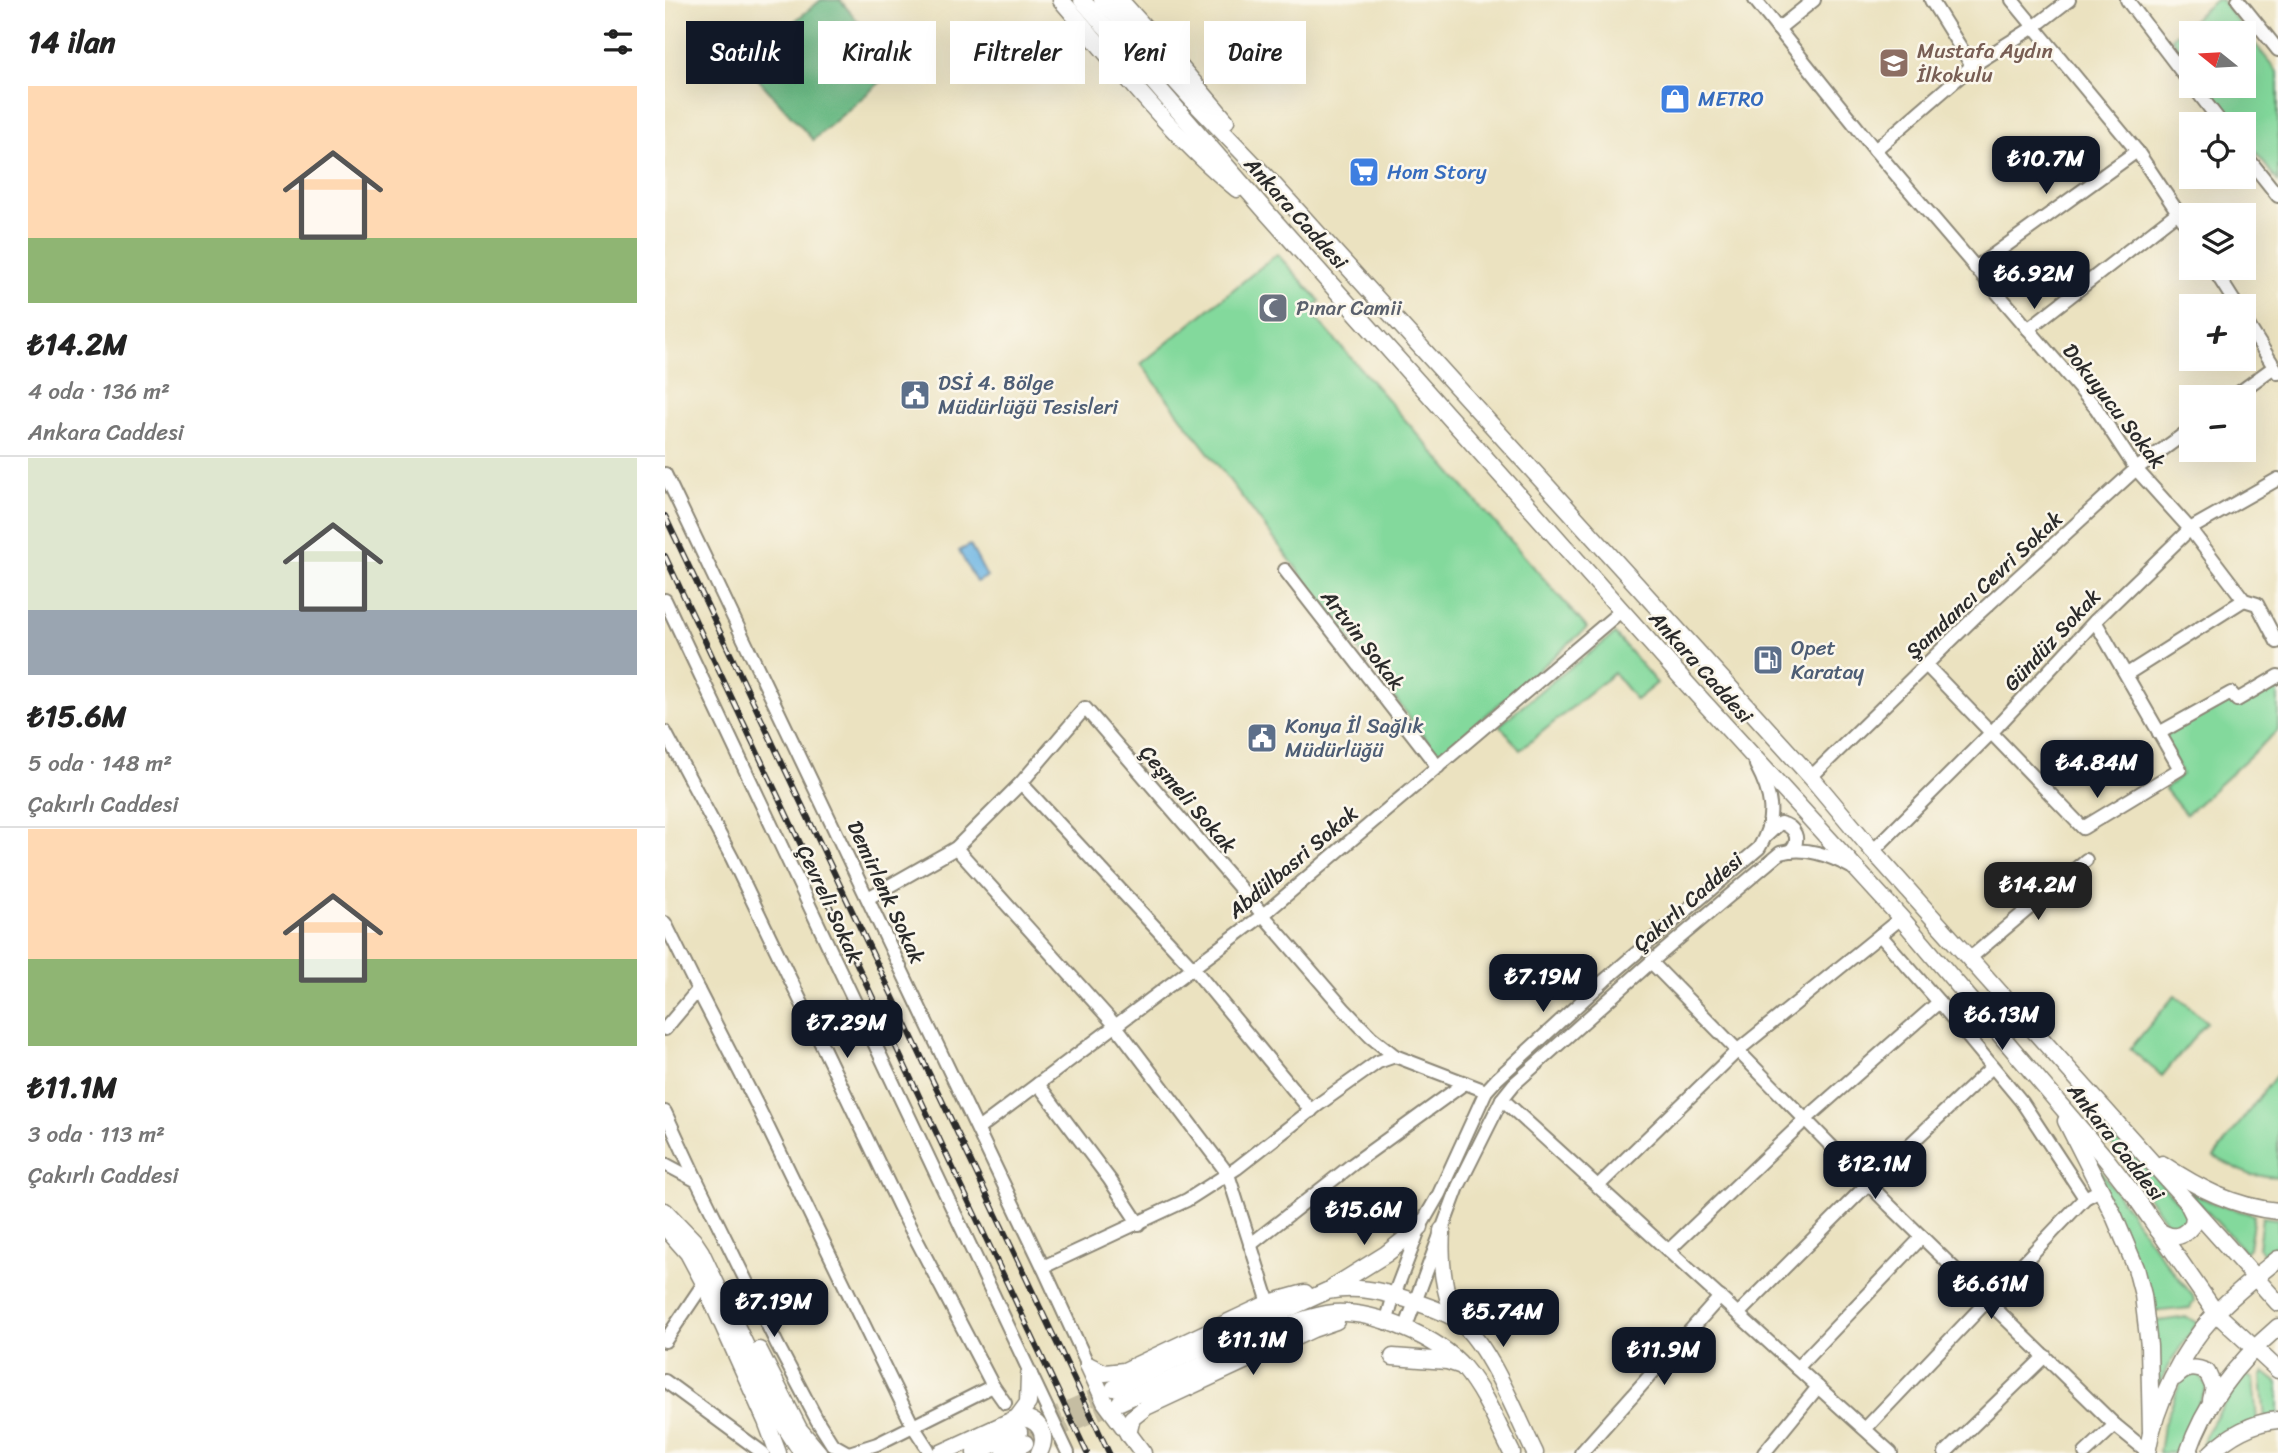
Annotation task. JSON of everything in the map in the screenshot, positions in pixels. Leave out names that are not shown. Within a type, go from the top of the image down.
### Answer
[{"type":"main road","points":[[1061,0],[1178,133],[1215,171],[1269,215]]},
{"type":"main road","name":"Ankara Caddesi","points":[[1082,0],[1269,215],[1901,918],[2106,1159],[2216,1313],[2278,1370]]},
{"type":"main road","name":"Ankara Caddesi","points":[[1102,0],[1198,106],[1272,182],[1811,777],[1873,851],[2278,1303]]},
{"type":"main road","points":[[1120,0],[1198,87],[1272,182]]},
{"type":"main road","points":[[2050,1091],[2092,1194],[2125,1242],[2143,1294],[2149,1346],[2151,1432],[2148,1453]]},
{"type":"main road","points":[[2142,1151],[2200,1189],[2240,1204],[2278,1211]]},
{"type":"main road","points":[[2156,1228],[2173,1237],[2181,1236],[2193,1224],[2194,1216],[2188,1202]]},
{"type":"main road","points":[[665,1211],[693,1240],[731,1296],[799,1429],[819,1453]]},
{"type":"main road","points":[[665,1227],[688,1254],[704,1283],[778,1453]]},
{"type":"main road","points":[[1420,1227],[1386,1254],[1327,1291],[1117,1395],[1309,1318],[1337,1313],[1378,1320],[1405,1329],[1441,1347],[1463,1367],[1482,1394],[1512,1453]]},
{"type":"main road","points":[[1442,1230],[1440,1252],[1443,1285],[1457,1320],[1475,1339],[1492,1366],[1535,1453]]},
{"type":"main road","points":[[701,1252],[782,1422],[802,1453]]},
{"type":"main road","points":[[2151,1432],[2171,1383],[2189,1349],[2216,1313],[2278,1259]]},
{"type":"main road","points":[[1088,1366],[1105,1373],[1123,1371],[1269,1303],[1307,1293],[1363,1288],[1415,1302],[1457,1320]]},
{"type":"main road","points":[[1128,1434],[1132,1418],[1146,1407],[1314,1329],[1341,1320],[1378,1320]]},
{"type":"main road","points":[[2188,1453],[2215,1396],[2253,1348],[2278,1327]]},
{"type":"main road","points":[[1392,1357],[1447,1361],[1463,1367]]},
{"type":"main road","points":[[1088,1366],[1105,1402],[1143,1453]]},
{"type":"main road","points":[[2171,1383],[2184,1370],[2192,1368],[2207,1372],[2214,1388],[2210,1406]]},
{"type":"main road","points":[[1005,1453],[1025,1436],[1030,1375]]},
{"type":"main road","points":[[2211,1453],[2236,1434],[2255,1425],[2278,1420]]},
{"type":"main road","points":[[935,1451],[1025,1436]]},
{"type":"main road","points":[[975,1453],[1025,1436]]},
{"type":"main road","points":[[1044,1453],[1052,1453]]},
{"type":"street","name":"Dokuyucu Sokak","points":[[1755,0],[1875,150],[2097,408],[2136,469],[2190,529],[2244,600],[2257,604],[2278,643]]},
{"type":"street","points":[[1778,29],[1814,0]]},
{"type":"street","points":[[1931,0],[1972,66]]},
{"type":"street","points":[[2012,0],[2137,151],[2178,212],[2028,329]]},
{"type":"street","points":[[1875,150],[1972,66],[2034,27],[2069,0]]},
{"type":"street","points":[[2127,0],[2179,68]]},
{"type":"street","points":[[2238,0],[2278,50]]},
{"type":"street","points":[[2202,98],[2213,112]]},
{"type":"street","points":[[1975,268],[2137,151]]},
{"type":"street","points":[[2256,168],[2278,196]]},
{"type":"street","points":[[2252,385],[2276,370],[2256,338]]},
{"type":"street","name":"Şamdancı Cevri Sokak","points":[[1811,777],[1977,614],[2136,469],[2179,438]]},
{"type":"street","name":"Demirlenk Sokak","points":[[665,474],[978,1129],[1088,1366]]},
{"type":"street","name":"Gündüz Sokak","points":[[1873,851],[1993,732],[2095,621],[2190,529],[2278,479]]},
{"type":"street","name":"Artvin Sokak","points":[[1285,569],[1438,767]]},
{"type":"street","name":"Çevreli Sokak","points":[[665,600],[1067,1453]]},
{"type":"street","points":[[2127,674],[2244,600]]},
{"type":"street","name":"Abdülbasri Sokak","points":[[978,1129],[1263,915],[1622,610]]},
{"type":"street","points":[[1927,666],[2083,828],[2180,769],[2095,621]]},
{"type":"street","points":[[2159,733],[2231,693],[2237,701],[2278,676]]},
{"type":"street","name":"Çeşmeli Sokak","points":[[868,898],[956,848],[1021,783],[1084,708],[1371,1037],[1395,1056],[1486,1091]]},
{"type":"street","points":[[665,732],[732,858],[902,1212],[993,1386],[1005,1403]]},
{"type":"street","points":[[1747,749],[1765,782],[1770,798],[1771,817],[1767,835]]},
{"type":"street","points":[[1021,783],[1193,968],[1311,1111]]},
{"type":"street","points":[[1767,835],[1780,823],[1788,824],[1797,839],[1796,845],[1790,851]]},
{"type":"street","name":"Çakırlı Caddesi","points":[[1378,1320],[1394,1295],[1420,1227],[1439,1195],[1486,1091],[1605,980],[1759,848],[1767,835]]},
{"type":"street","points":[[956,848],[1116,1026],[1228,1174],[1269,1303]]},
{"type":"street","points":[[1790,851],[1803,850],[1822,854],[1857,870]]},
{"type":"street","name":"Çakırlı Caddesi","points":[[1405,1329],[1458,1187],[1502,1099],[1514,1084],[1770,860],[1780,853],[1790,851]]},
{"type":"street","points":[[1969,959],[2086,860]]},
{"type":"street","points":[[1598,1186],[1737,1051],[1901,918]]},
{"type":"street","points":[[665,923],[913,1426],[935,1451]]},
{"type":"street","points":[[1865,1429],[2092,1194],[2022,1102],[1880,935]]},
{"type":"street","points":[[1651,962],[1922,1237],[2115,1425],[2148,1453]]},
{"type":"street","points":[[665,1029],[698,990]]},
{"type":"street","points":[[1669,1250],[1805,1120],[1939,1002]]},
{"type":"street","points":[[1043,1267],[1187,1200],[1228,1174],[1378,1062],[1395,1056]]},
{"type":"street","points":[[1738,1314],[1869,1183],[1992,1067]]},
{"type":"street","points":[[1250,1245],[1353,1164],[1465,1083]]},
{"type":"street","points":[[1038,1084],[1110,1180],[1139,1224]]},
{"type":"street","points":[[1502,1099],[1865,1429],[1884,1450]]},
{"type":"street","points":[[665,1112],[777,1344],[832,1444],[848,1453],[877,1444],[993,1386]]},
{"type":"street","points":[[665,1164],[697,1181]]},
{"type":"street","points":[[1797,1368],[1922,1237]]},
{"type":"street","points":[[665,1341],[704,1283]]},
{"type":"street","points":[[1581,1453],[1720,1297]]},
{"type":"street","points":[[1945,1453],[2045,1356]]},
{"type":"street","points":[[665,1381],[763,1453]]},
{"type":"street","points":[[1764,1453],[1818,1387]]},
{"type":"street","points":[[2085,1453],[2115,1425]]},
{"type":"green space","points":[[821,0],[840,0],[858,21],[818,21],[818,84],[878,84],[813,140],[763,84],[804,84],[804,21],[795,21]]},
{"type":"green space","points":[[2216,0],[2221,0],[2237,21],[2191,21]]},
{"type":"green space","points":[[2179,31],[2179,49],[2171,38]]},
{"type":"green space","points":[[2256,45],[2278,73],[2278,182],[2256,152],[2256,112],[2226,112],[2216,98],[2256,98]]},
{"type":"green space","points":[[1277,254],[1320,301],[1310,311],[1587,628],[1439,756],[1141,364]]},
{"type":"green space","points":[[1615,634],[1657,683],[1636,700],[1614,673],[1520,750],[1500,725]]},
{"type":"green space","points":[[2278,682],[2278,730],[2186,815],[2165,789],[2182,774],[2163,737],[2227,698],[2246,704]]},
{"type":"green space","points":[[2175,995],[2207,1022],[2162,1076],[2130,1049]]},
{"type":"green space","points":[[2278,1073],[2278,1177],[2250,1175],[2214,1157]]},
{"type":"green space","points":[[2106,1125],[2184,1208],[2187,1216],[2180,1228],[2174,1229],[2167,1224],[2101,1129]]},
{"type":"green space","points":[[2091,1157],[2163,1259],[2193,1296],[2194,1301],[2190,1308],[2151,1312]]},
{"type":"green space","points":[[2187,1190],[2215,1204],[2254,1215],[2249,1248],[2245,1252]]},
{"type":"green space","points":[[2262,1217],[2278,1219],[2278,1244],[2264,1254],[2258,1248]]},
{"type":"green space","points":[[2187,1317],[2197,1323],[2168,1366],[2158,1388],[2152,1322]]},
{"type":"green space","points":[[2264,1372],[2278,1383],[2278,1417],[2265,1419],[2261,1377]]},
{"type":"green space","points":[[2199,1374],[2207,1387],[2183,1436],[2178,1453],[2159,1453],[2163,1427],[2182,1378]]},
{"type":"green space","points":[[2244,1374],[2253,1379],[2257,1420],[2199,1453],[2207,1431]]},
{"type":"water","points":[[970,545],[987,577],[976,582],[959,551]]},
{"type":"tunnel","points":[[1024,1429],[1112,1389]]},
{"type":"tunnel","points":[[1031,1441],[1120,1402]]},
{"type":"railway","points":[[665,516],[1109,1453]]},
{"type":"railway","points":[[665,556],[1087,1453]]},
{"type":"place","name":"Mustafa Aydın İlkokulu","points":[[1894,63]]},
{"type":"place","name":"METRO","points":[[1675,99]]},
{"type":"place","name":"Hom Story","points":[[1364,172]]},
{"type":"place","name":"Pınar Camii","points":[[1273,308]]},
{"type":"place","name":"DSİ 4. Bölge Müdürlüğü Tesisleri","points":[[915,395]]},
{"type":"place","name":"Opet Karatay","points":[[1768,660]]},
{"type":"place","name":"Konya İl Sağlık Müdürlüğü","points":[[1262,738]]}]
